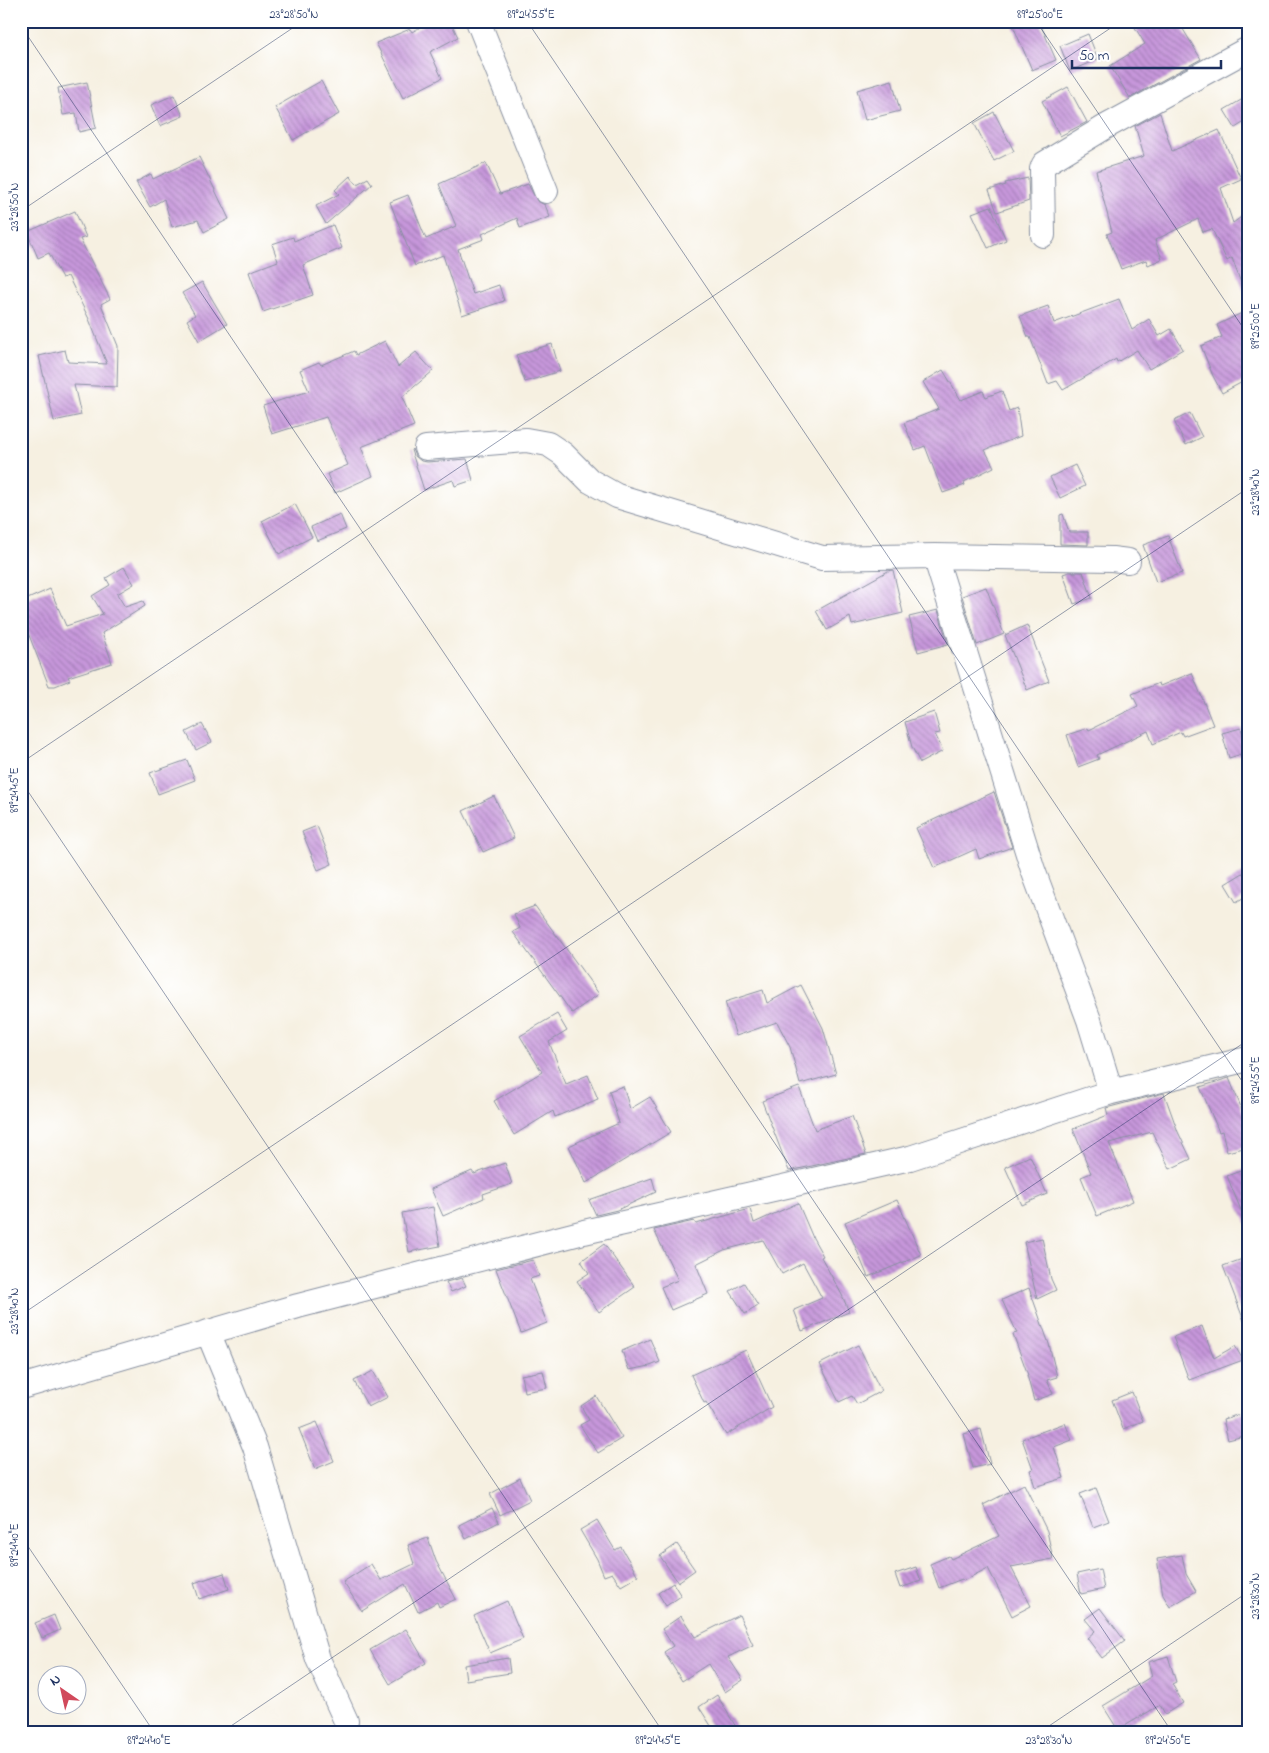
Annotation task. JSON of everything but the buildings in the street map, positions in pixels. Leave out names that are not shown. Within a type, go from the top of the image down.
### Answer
[{"type":"street","points":[[478,21],[546,191]]},
{"type":"street","points":[[1044,235],[1042,169],[1044,164],[1107,126],[1248,49]]},
{"type":"street","points":[[426,448],[526,440],[548,444],[563,454],[590,481],[617,496],[822,558],[935,556],[1112,559],[1128,561]]},
{"type":"street","points":[[935,556],[1033,870],[1089,1020],[1111,1092]]},
{"type":"street","points":[[21,1387],[298,1306],[584,1232],[910,1158],[1111,1092],[1248,1059]]},
{"type":"street","points":[[208,1332],[255,1447],[318,1659],[346,1721]]}]
